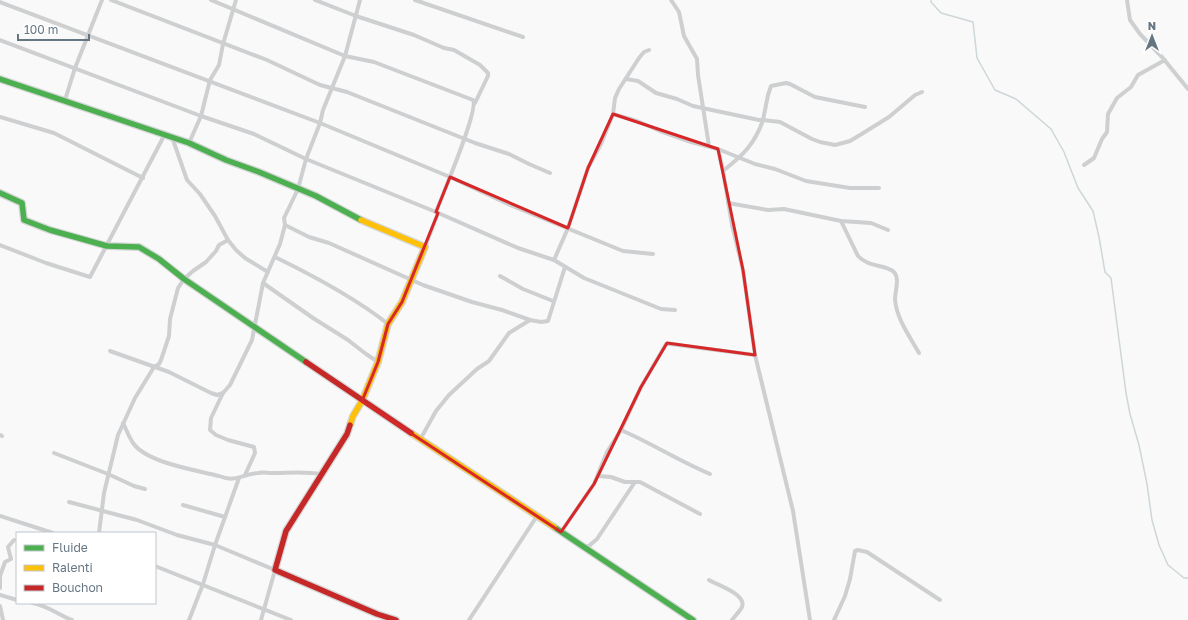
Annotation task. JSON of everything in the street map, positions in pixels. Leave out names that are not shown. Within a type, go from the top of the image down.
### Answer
[{"type":"street","points":[[65,100],[75,68],[102,0]]},
{"type":"street","points":[[111,0],[267,60],[320,85],[347,92],[509,154],[550,173]]},
{"type":"street","points":[[211,0],[345,56],[374,62],[474,100],[475,103]]},
{"type":"street","points":[[189,143],[201,116],[210,80],[219,65],[223,44],[236,0]]},
{"type":"street","points":[[261,620],[286,531],[347,434],[353,416],[362,401],[378,362],[388,324],[402,302],[425,247],[475,108],[475,103],[488,76],[488,73],[480,65],[454,50],[444,48],[414,35],[356,16],[315,0]]},
{"type":"street","points":[[245,475],[255,453],[254,447],[216,435],[210,430],[212,418],[223,393],[230,384],[252,340],[263,283],[275,257],[285,225],[284,218],[298,189],[306,159],[320,123],[323,110],[345,56],[360,0]]},
{"type":"street","points":[[415,0],[523,37]]},
{"type":"street","points":[[671,0],[679,12],[684,36],[697,59],[709,146]]},
{"type":"street","points":[[1127,0],[1130,20],[1140,34],[1165,60],[1188,89]]},
{"type":"street","points":[[0,2],[210,80],[320,123],[450,177],[508,204],[568,228],[595,241],[623,251],[653,254]]},
{"type":"street","points":[[0,40],[201,116],[254,134],[306,159],[518,248],[554,260],[584,278],[661,309],[675,310]]},
{"type":"street","points":[[554,260],[568,228],[588,168],[601,144],[613,114],[615,98],[619,89],[639,58],[644,52],[649,50]]},
{"type":"street","points":[[1084,165],[1094,158],[1102,139],[1107,132],[1108,114],[1117,98],[1132,86],[1138,75],[1165,60]]},
{"type":"street","points":[[0,79],[189,143],[226,160],[316,196],[358,219],[425,247]]},
{"type":"street","points":[[626,79],[638,81],[656,93],[677,99],[693,106],[780,122],[812,139],[834,145],[850,141],[860,135],[889,117],[915,95],[922,92]]},
{"type":"street","points":[[723,171],[740,158],[757,137],[763,120],[769,89],[771,86],[786,83],[815,97],[865,107]]},
{"type":"street","points":[[613,114],[637,121],[691,142],[718,149],[755,164],[813,182],[850,188],[879,188]]},
{"type":"street","points":[[0,117],[54,133],[143,178]]},
{"type":"street","points":[[0,245],[46,263],[90,277],[165,134]]},
{"type":"street","points":[[172,137],[187,180],[200,194],[215,216],[228,240],[245,258],[268,272]]},
{"type":"street","points":[[718,149],[732,225],[743,270],[755,355],[793,511],[810,620]]},
{"type":"street","points":[[0,193],[22,203],[24,220],[50,230],[107,246],[139,247],[159,259],[184,279],[362,401],[421,438],[693,620]]},
{"type":"street","points":[[728,202],[763,210],[784,209],[841,222],[871,223],[888,230]]},
{"type":"street","points":[[841,222],[862,261],[891,270],[895,273],[897,279],[895,300],[898,312],[918,353]]},
{"type":"street","points":[[285,225],[309,237],[328,243],[411,279],[472,302],[541,322],[548,321],[550,317],[565,267]]},
{"type":"street","points":[[99,532],[104,493],[118,435],[135,398],[154,367],[159,364],[166,348],[169,336],[171,311],[178,288],[184,279],[206,262],[216,251],[219,245],[228,240]]},
{"type":"street","points":[[275,257],[325,283],[368,308],[388,324]]},
{"type":"street","points":[[500,276],[523,289],[554,301]]},
{"type":"street","points":[[263,283],[378,362]]},
{"type":"street","points":[[421,438],[436,411],[449,395],[488,361],[509,333],[530,320]]},
{"type":"street","points":[[561,532],[594,484],[607,452],[621,430],[641,387],[666,344],[678,344],[755,355]]},
{"type":"street","points":[[110,351],[169,372],[211,393],[217,395],[223,393]]},
{"type":"street","points":[[123,423],[133,443],[141,451],[151,457],[219,476],[227,480],[239,478],[245,475],[263,473],[308,472],[321,474]]},
{"type":"street","points":[[621,430],[658,447],[686,464],[710,474]]},
{"type":"street","points":[[54,453],[134,486],[145,489]]},
{"type":"street","points":[[598,476],[611,477],[625,482],[635,482],[647,485],[700,514]]},
{"type":"street","points":[[189,620],[204,584],[224,517],[239,478]]},
{"type":"street","points":[[584,548],[597,539],[635,482]]},
{"type":"street","points":[[69,502],[103,510],[177,535],[215,545],[377,614],[396,620]]},
{"type":"street","points":[[183,504],[224,517]]},
{"type":"street","points":[[0,516],[50,532]]},
{"type":"street","points":[[469,620],[538,516]]},
{"type":"street","points":[[0,588],[0,576],[5,562],[11,559],[8,547],[14,540]]},
{"type":"street","points":[[834,620],[845,596],[855,551],[858,550],[867,552],[940,600]]},
{"type":"street","points":[[156,566],[204,584],[291,620]]},
{"type":"street","points":[[709,580],[731,591],[740,597],[743,602],[742,606],[732,620]]},
{"type":"street","points":[[0,595],[16,600]]},
{"type":"street","points":[[35,604],[48,608],[63,617],[72,620]]},
{"type":"street","points":[[0,606],[3,620]]},
{"type":"highlighted area","points":[[613,114],[718,149],[743,270],[755,355],[667,343],[641,387],[594,484],[561,532],[362,401],[378,362],[388,324],[402,302],[438,213],[436,212],[450,177],[568,228],[588,168]]},
{"type":"waterway","points":[[931,0],[931,2],[941,13],[973,22],[977,58],[995,90],[1016,99],[1051,129],[1064,152],[1078,188],[1093,211],[1105,272],[1111,278],[1126,393],[1147,484],[1152,520],[1159,545],[1168,565],[1184,578],[1188,578]]},
{"type":"traffic: fast","points":[[0,79],[189,143],[226,160],[316,196],[361,220]]},
{"type":"traffic: fast","points":[[0,193],[22,203],[24,220],[50,230],[107,246],[139,247],[159,259],[184,279],[306,362]]},
{"type":"traffic: fast","points":[[554,527],[693,620]]},
{"type":"traffic: slow","points":[[350,425],[353,416],[362,401],[378,362],[388,324],[402,302],[425,247],[361,220]]},
{"type":"traffic: slow","points":[[411,433],[554,527]]},
{"type":"traffic: jam","points":[[306,362],[411,433]]},
{"type":"traffic: jam","points":[[350,425],[347,434],[286,531],[275,570],[377,614],[396,620]]}]
